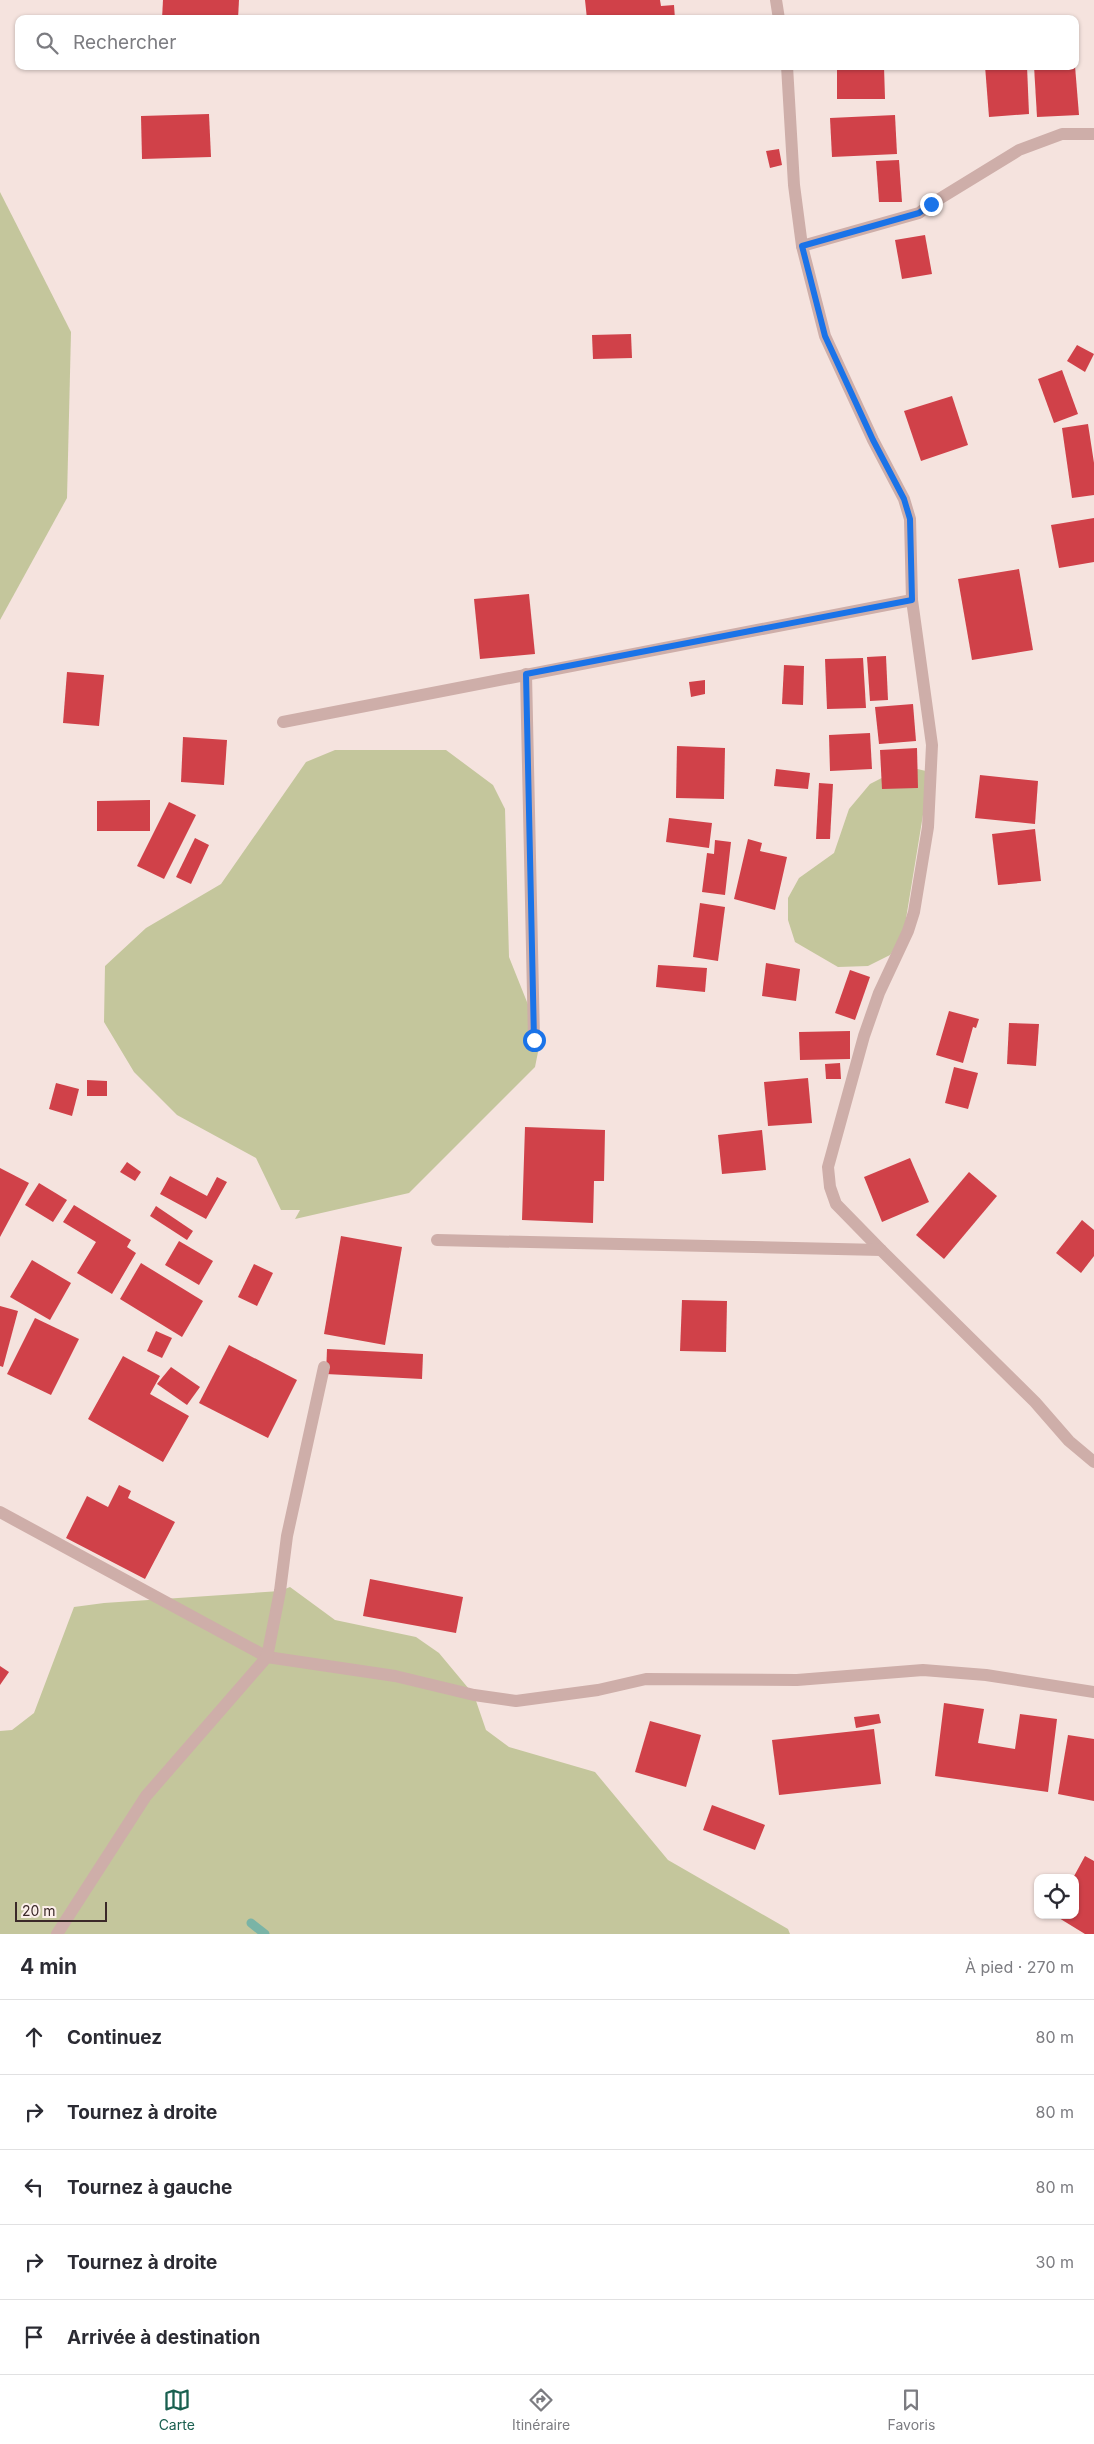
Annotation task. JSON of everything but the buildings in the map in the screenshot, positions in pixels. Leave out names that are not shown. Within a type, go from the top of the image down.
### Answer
[{"type":"street","points":[[776,0],[778,15]]},
{"type":"street","points":[[787,70],[794,185],[802,246],[825,336],[873,440],[904,499],[910,519],[912,600],[932,745],[928,827],[910,925],[879,993],[864,1036],[828,1167],[830,1187],[836,1204],[1035,1402],[1069,1441],[1094,1462]]},
{"type":"street","points":[[802,246],[919,213],[1019,150],[1062,134],[1094,134]]},
{"type":"street","points":[[282,722],[912,600]]},
{"type":"street","points":[[526,674],[534,1040]]},
{"type":"street","points":[[437,1240],[881,1250]]},
{"type":"street","points":[[57,1934],[146,1796],[267,1657],[280,1590],[287,1536],[324,1367]]},
{"type":"street","points":[[0,1512],[267,1657],[396,1676],[474,1695],[516,1701],[598,1690],[646,1679],[798,1680],[923,1670],[986,1675],[1094,1692]]},
{"type":"green space","points":[[0,192],[71,332],[67,498],[0,620]]},
{"type":"green space","points":[[335,750],[446,750],[493,785],[505,809],[509,957],[541,1037],[535,1067],[409,1193],[295,1219],[300,1210],[281,1210],[256,1158],[177,1115],[134,1072],[104,1022],[105,966],[146,928],[221,884],[306,762]]},
{"type":"green space","points":[[905,766],[930,772],[903,937],[890,955],[868,966],[838,967],[795,942],[788,920],[788,898],[799,878],[834,853],[849,809],[870,784]]},
{"type":"green space","points":[[290,1587],[335,1620],[416,1637],[439,1653],[474,1695],[486,1730],[509,1747],[595,1772],[668,1860],[788,1929],[790,1934],[0,1934],[0,1731],[12,1730],[34,1713],[74,1607],[104,1603],[280,1591]]},
{"type":"waterway","points":[[251,1923],[265,1934]]},
{"type":"route","points":[[534,1040],[526,674],[912,600],[910,519],[904,499],[873,440],[825,336],[802,246],[919,213],[931,204]]}]
